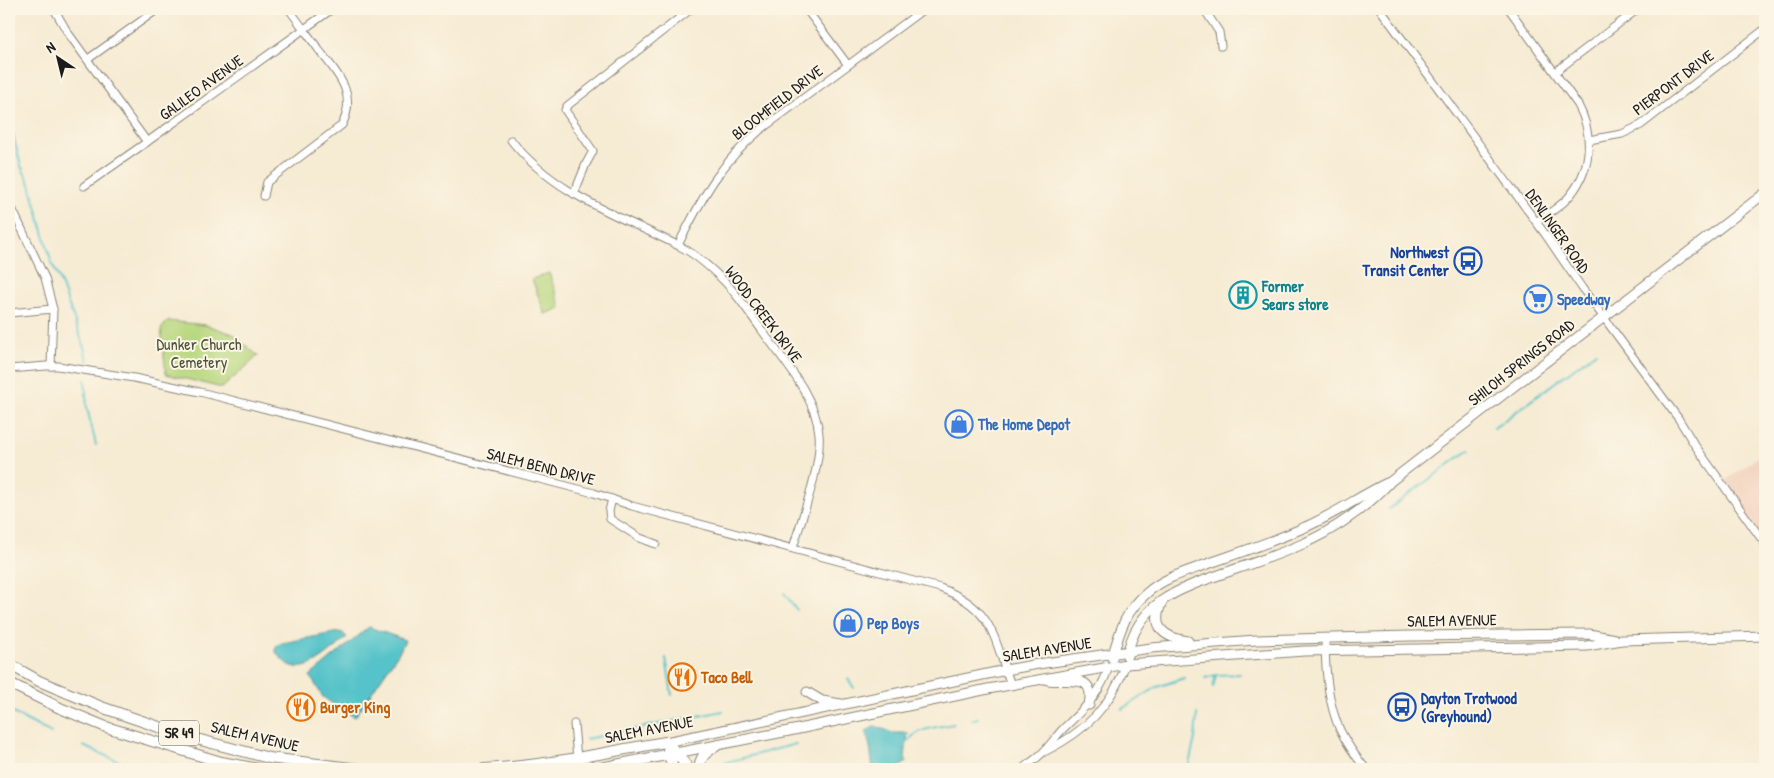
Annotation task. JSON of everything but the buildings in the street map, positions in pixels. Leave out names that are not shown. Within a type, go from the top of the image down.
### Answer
[{"type":"highway","name":"SALEM AVENUE","points":[[9,664],[39,681],[104,708],[185,736],[269,758],[359,769]]},
{"type":"highway","name":"SALEM AVENUE","points":[[9,683],[60,708],[106,727],[221,762],[258,769]]},
{"type":"highway","name":"SALEM AVENUE","points":[[484,769],[516,768],[577,759],[666,742]]},
{"type":"highway","points":[[666,742],[672,754],[689,769]]},
{"type":"highway","points":[[700,769],[700,762],[703,756],[716,746]]},
{"type":"highway","name":"SALEM AVENUE","points":[[596,769],[672,754]]},
{"type":"highway","points":[[672,754],[673,769]]},
{"type":"main road","name":"SHILOH SPRINGS ROAD","points":[[1126,664],[1129,643],[1144,618],[1175,591],[1304,543],[1330,530],[1375,498],[1391,481],[1765,193]]},
{"type":"main road","name":"SHILOH SPRINGS ROAD","points":[[1109,666],[1122,624],[1147,593],[1158,585],[1172,577],[1304,528],[1367,492],[1391,481]]},
{"type":"main road","points":[[1164,600],[1157,615],[1159,626],[1163,632],[1182,640],[1206,643]]},
{"type":"main road","points":[[1500,648],[1516,644],[1558,643],[1583,634]]},
{"type":"main road","name":"SALEM AVENUE","points":[[666,742],[1006,670],[1128,651],[1206,643],[1325,638],[1583,634],[1622,640]]},
{"type":"main road","name":"SALEM AVENUE","points":[[672,754],[1040,679],[1126,664],[1256,653],[1587,646],[1622,640],[1765,636]]},
{"type":"main road","points":[[1256,653],[1289,644],[1306,644],[1325,638]]},
{"type":"main road","points":[[1040,679],[1061,682],[1077,680],[1085,682],[1091,694],[1089,705]]},
{"type":"main road","points":[[807,692],[822,701],[846,705]]},
{"type":"street","points":[[54,9],[68,33],[147,142]]},
{"type":"street","points":[[88,60],[158,9]]},
{"type":"street","points":[[264,196],[267,182],[342,125],[347,114],[348,102],[342,80],[289,9]]},
{"type":"street","name":"GALILEO AVENUE","points":[[84,186],[332,9]]},
{"type":"street","points":[[574,194],[593,151],[565,110],[567,106],[691,9]]},
{"type":"street","points":[[806,9],[848,65]]},
{"type":"street","name":"BLOOMFIELD DRIVE","points":[[678,245],[703,196],[717,174],[732,156],[759,130],[924,9]]},
{"type":"street","points":[[1204,9],[1219,32],[1221,46]]},
{"type":"street","name":"DENLINGER ROAD","points":[[1380,9],[1678,418],[1694,444],[1765,544]]},
{"type":"street","points":[[1509,9],[1581,110],[1585,119],[1589,140],[1587,164],[1579,183],[1563,203],[1536,222]]},
{"type":"street","points":[[1555,72],[1632,10]]},
{"type":"street","name":"PIERPONT DRIVE","points":[[1589,140],[1622,134],[1641,125],[1765,29]]},
{"type":"street","name":"WOOD CREEK DRIVE","points":[[511,140],[529,162],[574,194],[678,245],[706,264],[732,289],[797,381],[813,410],[819,432],[819,453],[793,548]]},
{"type":"street","points":[[9,202],[45,278],[53,309],[51,366]]},
{"type":"street","points":[[9,313],[53,309]]},
{"type":"street","name":"SALEM BEND DRIVE","points":[[9,369],[51,366],[126,377],[200,392],[612,499],[940,588],[967,601],[975,607],[988,623],[1012,685]]},
{"type":"street","points":[[612,499],[609,511],[610,519],[640,538],[656,544]]},
{"type":"street","points":[[1325,638],[1330,692],[1335,718],[1346,742],[1366,769]]},
{"type":"street","name":"SHILOH SPRINGS ROAD","points":[[1022,769],[1042,754],[1066,741],[1091,722],[1104,708],[1112,695],[1126,664]]},
{"type":"street","name":"SHILOH SPRINGS ROAD","points":[[1042,754],[1060,732],[1096,696],[1106,679],[1109,666]]},
{"type":"street","points":[[574,724],[577,759]]},
{"type":"shaded area","points":[[1765,452],[1765,544],[1722,483]]},
{"type":"green space","points":[[549,273],[561,308],[545,314],[532,279]]},
{"type":"green space","name":"Dunker Church Cemetery","points":[[168,321],[206,325],[233,334],[258,356],[222,388],[166,374],[161,329]]},
{"type":"water","points":[[369,627],[405,640],[400,651],[355,717],[323,697],[310,676]]},
{"type":"water","points":[[339,632],[347,637],[322,658],[308,666],[295,667],[282,660],[276,652],[276,646],[282,643]]},
{"type":"water","points":[[876,726],[893,733],[908,733],[905,757],[907,762],[896,769],[873,769],[866,731]]},
{"type":"waterway","points":[[9,119],[21,166],[30,184],[52,264],[59,278],[88,362]]},
{"type":"waterway","points":[[1494,428],[1596,352]]},
{"type":"waterway","points":[[85,380],[87,408],[96,445]]},
{"type":"waterway","points":[[1389,509],[1470,449]]},
{"type":"waterway","points":[[784,593],[797,610]]},
{"type":"waterway","points":[[666,658],[672,695]]},
{"type":"waterway","points":[[1205,678],[1216,675],[1240,674]]},
{"type":"waterway","points":[[1213,687],[1216,675]]},
{"type":"waterway","points":[[1122,709],[1157,687],[1184,678]]},
{"type":"waterway","points":[[848,679],[854,688]]},
{"type":"waterway","points":[[9,711],[51,733]]},
{"type":"waterway","points":[[586,739],[723,711]]},
{"type":"waterway","points":[[1188,769],[1195,738],[1197,714]]},
{"type":"waterway","points":[[971,720],[978,718]]},
{"type":"waterway","points":[[907,743],[921,731],[954,724]]},
{"type":"waterway","points":[[719,769],[716,765],[796,744]]},
{"type":"waterway","points":[[83,746],[137,769]]},
{"type":"place","name":"Northwest Transit Center","points":[[1468,261]]},
{"type":"place","name":"Former Sears store","points":[[1243,295]]},
{"type":"place","name":"Speedway","points":[[1538,299]]},
{"type":"place","name":"The Home Depot","points":[[959,424]]},
{"type":"place","name":"Pep Boys","points":[[848,623]]},
{"type":"place","name":"Taco Bell","points":[[682,677]]},
{"type":"place","name":"Burger King","points":[[301,707]]},
{"type":"place","name":"Dayton Trotwood (Greyhound)","points":[[1402,707]]}]
